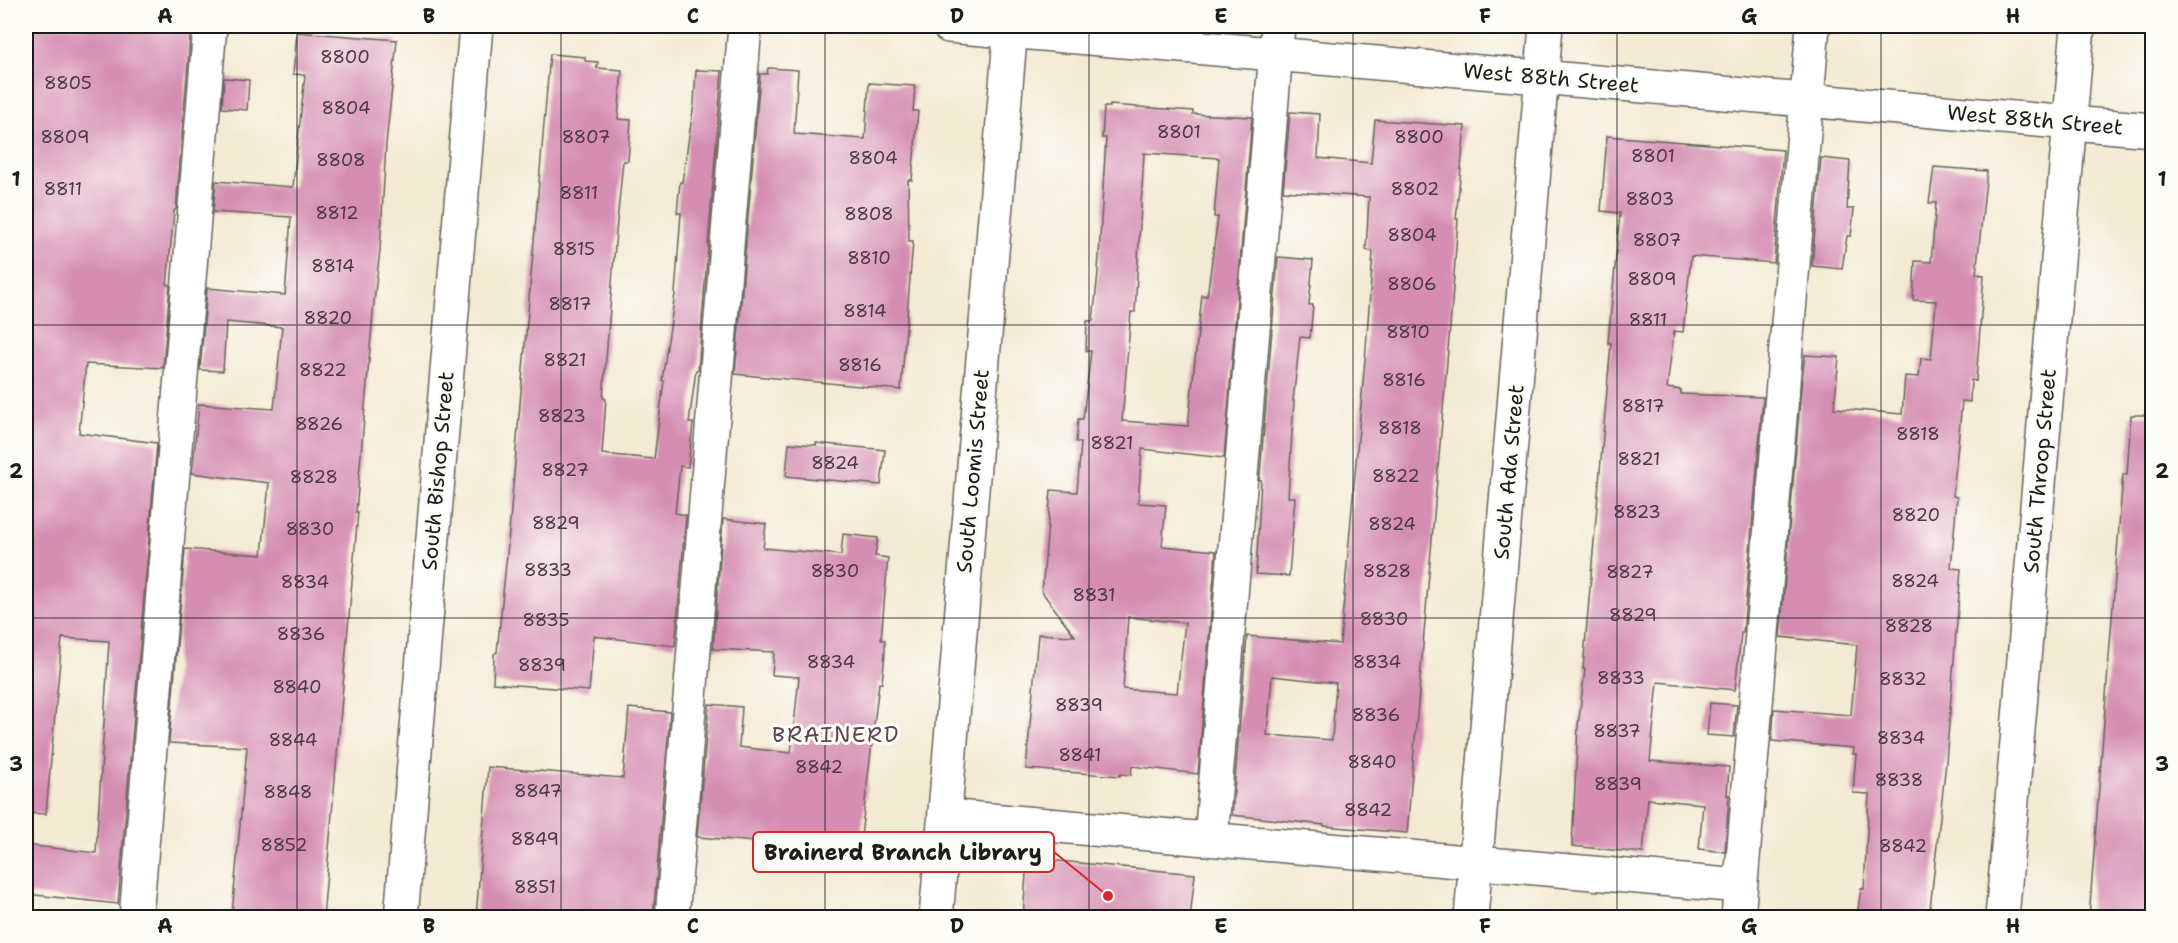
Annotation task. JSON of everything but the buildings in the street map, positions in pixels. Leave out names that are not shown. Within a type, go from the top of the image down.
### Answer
[{"type":"street","points":[[136,918],[210,26]]},
{"type":"street","name":"South Bishop Street","points":[[401,918],[476,26]]},
{"type":"street","points":[[672,918],[745,26]]},
{"type":"street","name":"West 88th Street","points":[[950,26],[1276,40],[1542,78],[2152,130]]},
{"type":"street","name":"South Ada Street","points":[[1471,918],[1546,26]]},
{"type":"street","points":[[945,816],[1476,862],[1739,902],[1813,26]]},
{"type":"street","name":"South Throop Street","points":[[2002,918],[2078,26]]},
{"type":"street","name":"South Loomis Street","points":[[936,918],[1011,28]]},
{"type":"street","points":[[1211,839],[1276,40]]},
{"type":"place","name":"Brainerd Branch Library","points":[[1108,896]]},
{"type":"district","name":"BRAINERD","points":[[836,734]]}]
